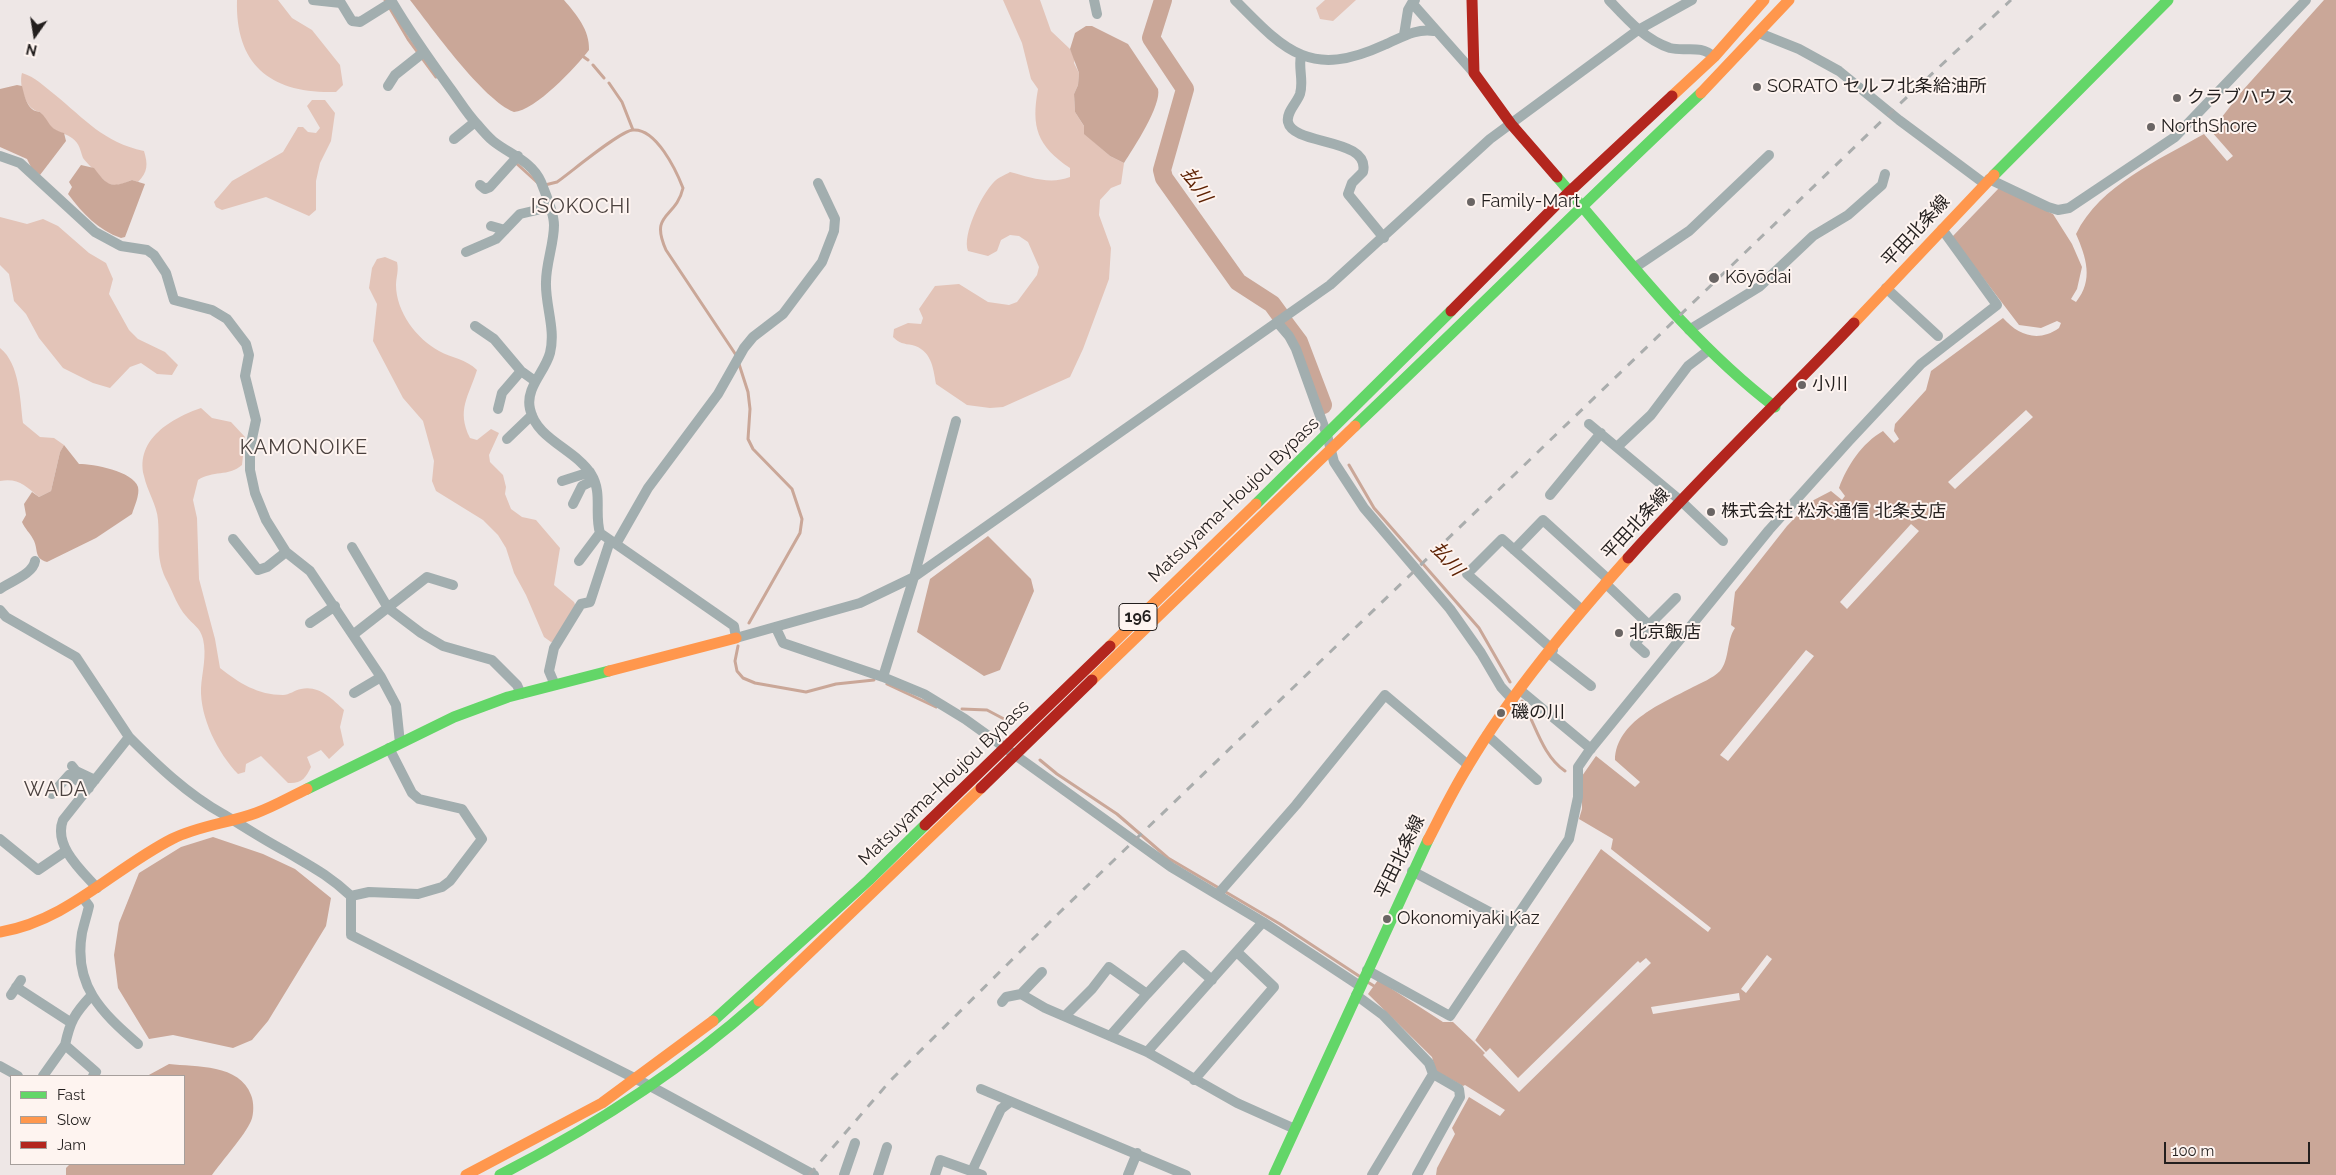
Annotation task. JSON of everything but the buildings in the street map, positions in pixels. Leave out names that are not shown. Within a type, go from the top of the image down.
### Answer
[{"type":"main road","points":[[1472,0],[1474,73],[1510,124],[1689,330],[1742,382],[1775,407]]},
{"type":"main road","name":"Matsuyama-Houjou Bypass","points":[[466,1175],[602,1103],[732,1005],[868,880],[1327,435],[1568,193],[1714,56],[1764,0]]},
{"type":"main road","name":"Matsuyama-Houjou Bypass","points":[[500,1175],[574,1136],[652,1087],[742,1018],[788,976],[1330,449],[1516,273],[1581,206],[1712,83],[1789,0]]},
{"type":"main road","name":"平田北条線","points":[[1274,1175],[1412,871],[1468,765],[1520,690],[1582,610],[1682,501],[1775,407],[1987,182],[2168,0]]},
{"type":"main road","points":[[0,932],[40,922],[83,898],[141,857],[174,838],[235,821],[282,802],[454,716],[521,694],[736,638]]},
{"type":"street","points":[[313,0],[341,3],[352,21],[360,22],[390,3],[421,55],[473,125],[533,170],[542,185],[550,207],[554,227],[546,283],[552,344],[545,366],[535,381],[529,397],[532,415],[543,431],[581,462],[592,476],[599,502],[597,519],[600,532],[734,626],[736,638],[860,603],[914,577],[1330,284],[1510,124],[1638,30],[1692,0]]},
{"type":"street","points":[[1094,0],[1097,14]]},
{"type":"street","points":[[1235,0],[1277,41],[1301,56],[1325,60],[1349,58],[1367,53],[1404,35],[1425,29],[1434,31]]},
{"type":"street","points":[[1609,0],[1638,30],[1671,48],[1699,48],[1714,56]]},
{"type":"street","points":[[1760,33],[1800,49],[1839,71],[1899,120],[1987,182],[2058,210],[2069,208],[2175,137],[2306,0]]},
{"type":"street","points":[[1404,35],[1408,10],[1413,2],[1434,31],[1445,40],[1474,73]]},
{"type":"street","points":[[388,86],[396,75],[421,55]]},
{"type":"street","points":[[1301,56],[1300,92],[1289,114],[1288,122],[1291,128],[1299,133],[1332,142],[1357,154],[1362,160],[1363,172],[1352,183],[1348,194],[1384,238]]},
{"type":"street","points":[[454,139],[473,125]]},
{"type":"street","points":[[1634,268],[1689,230],[1769,155]]},
{"type":"street","points":[[0,156],[20,163],[95,232],[121,246],[146,250],[154,254],[166,273],[174,300],[212,310],[227,319],[238,332],[246,344],[249,355],[245,376],[256,420],[250,448],[250,470],[255,493],[266,520],[286,552],[310,571],[335,606],[381,677],[396,705],[394,746],[412,793],[419,799],[462,809],[482,839],[450,881],[442,887],[418,894],[369,892],[351,896]]},
{"type":"street","points":[[480,185],[485,189],[490,187],[516,159]]},
{"type":"street","points":[[1689,330],[1759,288],[1813,236],[1848,215],[1882,185],[1885,174]]},
{"type":"street","points":[[555,685],[549,671],[554,648],[581,604],[590,602],[613,542],[648,488],[718,394],[753,337],[783,314],[822,262],[834,231],[835,219],[818,183]]},
{"type":"street","points":[[466,252],[496,238],[520,214],[550,207]]},
{"type":"street","points":[[491,226],[505,230]]},
{"type":"street","points":[[776,628],[783,642],[883,677],[932,699],[965,719],[1171,867],[1220,892],[1263,922],[1361,982],[1450,1016],[1569,839],[1578,797],[1578,767],[1591,749],[1769,530],[1843,448],[1921,364],[1996,306],[1942,229]]},
{"type":"street","points":[[1886,288],[1938,336]]},
{"type":"street","points":[[1277,322],[1289,336],[1296,350],[1327,435],[1334,462],[1364,508],[1450,609],[1481,653],[1501,687],[1513,700]]},
{"type":"street","points":[[474,326],[494,339],[521,371],[535,381]]},
{"type":"street","points":[[1617,447],[1651,415],[1688,366],[1709,350]]},
{"type":"street","points":[[498,409],[502,393],[521,371]]},
{"type":"street","points":[[507,439],[532,415]]},
{"type":"street","points":[[883,677],[914,577],[956,421]]},
{"type":"street","points":[[1590,424],[1682,501],[1723,542]]},
{"type":"street","points":[[1550,495],[1600,433]]},
{"type":"street","points":[[562,480],[592,476]]},
{"type":"street","points":[[573,504],[576,493],[592,476]]},
{"type":"street","points":[[1514,550],[1543,520],[1649,625]]},
{"type":"street","points":[[579,562],[600,532]]},
{"type":"street","points":[[233,538],[258,570],[267,567],[286,552]]},
{"type":"street","points":[[1582,610],[1502,539],[1467,574],[1551,652],[1591,686]]},
{"type":"street","points":[[352,547],[388,608],[421,633],[443,646],[492,660],[518,684],[521,694]]},
{"type":"street","points":[[0,589],[28,572],[34,567],[35,561]]},
{"type":"street","points":[[354,634],[427,577],[453,585]]},
{"type":"street","points":[[1645,653],[1635,644],[1649,625],[1676,598]]},
{"type":"street","points":[[310,623],[335,606]]},
{"type":"street","points":[[0,610],[13,622],[76,657],[128,737],[162,770],[221,813],[285,852],[313,866],[351,896]]},
{"type":"street","points":[[354,693],[381,677]]},
{"type":"street","points":[[1520,690],[1591,749]]},
{"type":"street","points":[[1220,892],[1301,798],[1385,695],[1468,765]]},
{"type":"street","points":[[1487,735],[1537,780]]},
{"type":"street","points":[[97,888],[66,851],[60,828],[128,737]]},
{"type":"street","points":[[72,766],[92,784]]},
{"type":"street","points":[[52,794],[69,775],[92,784]]},
{"type":"street","points":[[0,839],[38,870],[66,851]]},
{"type":"street","points":[[1412,871],[1512,924]]},
{"type":"street","points":[[351,896],[351,935],[652,1087],[814,1175]]},
{"type":"street","points":[[83,898],[88,906],[82,934],[82,973],[91,996],[138,1044]]},
{"type":"street","points":[[1147,1052],[1263,922]]},
{"type":"street","points":[[1194,1080],[1274,987],[1237,952]]},
{"type":"street","points":[[1110,1036],[1183,955],[1212,980]]},
{"type":"street","points":[[1065,1016],[1092,989],[1109,967],[1147,994]]},
{"type":"street","points":[[1002,1002],[1006,997],[1022,994],[1042,972]]},
{"type":"street","points":[[1361,982],[1383,1015],[1429,1063],[1433,1074],[1459,1089],[1460,1097],[1417,1175]]},
{"type":"street","points":[[16,987],[70,1022]]},
{"type":"street","points":[[1022,994],[1065,1016],[1147,1052],[1237,1103],[1295,1129]]},
{"type":"street","points":[[44,1075],[64,1045],[70,1022],[76,1012],[91,996]]},
{"type":"street","points":[[64,1045],[96,1072],[94,1075]]},
{"type":"street","points":[[0,1066],[16,1075]]},
{"type":"street","points":[[1372,1175],[1433,1074]]},
{"type":"street","points":[[981,1089],[1186,1175]]},
{"type":"street","points":[[935,1175],[940,1160],[977,1173],[1001,1109],[1010,1102]]},
{"type":"street","points":[[844,1175],[855,1143]]},
{"type":"street","points":[[878,1175],[887,1147]]},
{"type":"street","points":[[1128,1175],[1137,1153]]},
{"type":"shaded area","points":[[237,0],[278,0],[292,18],[312,30],[340,65],[343,85],[336,92],[293,88],[276,81],[262,72],[251,59],[243,42],[238,23]]},
{"type":"shaded area","points":[[410,0],[564,0],[585,29],[589,50],[575,67],[544,96],[523,110],[514,112],[502,105],[473,79]]},
{"type":"shaded area","points":[[1003,0],[1040,0],[1051,31],[1070,49],[1075,58],[1074,63],[1079,73],[1078,85],[1074,94],[1075,112],[1094,142],[1110,156],[1124,163],[1121,184],[1111,188],[1100,200],[1099,215],[1111,248],[1109,279],[1083,349],[1070,377],[1003,407],[990,408],[967,405],[936,384],[932,365],[927,355],[918,347],[897,341],[893,337],[894,329],[908,323],[921,324],[923,318],[919,309],[935,286],[959,284],[988,302],[1009,305],[1017,302],[1037,275],[1039,267],[1028,242],[1019,236],[1010,235],[1001,240],[997,251],[988,256],[968,251],[968,235],[974,216],[988,189],[999,178],[1010,172],[1047,180],[1070,177],[1070,168],[1050,152],[1039,134],[1035,114],[1038,89],[1031,79],[1022,43]]},
{"type":"shaded area","points":[[1325,0],[1356,0],[1333,21],[1320,19],[1316,8]]},
{"type":"shaded area","points":[[2324,0],[2336,0],[2336,1175],[1436,1175],[1437,1168],[1455,1134],[1452,1128],[1469,1097],[1500,1116],[1505,1110],[1465,1085],[1463,1086],[1436,1071],[1432,1057],[1368,994],[1378,980],[1443,1022],[1453,1022],[1474,1042],[1601,849],[1708,932],[1711,928],[1611,849],[1613,839],[1579,819],[1582,809],[1582,776],[1596,756],[1635,787],[1640,782],[1615,760],[1617,746],[1623,734],[1632,724],[1655,707],[1720,671],[1735,628],[1731,625],[1735,592],[1787,526],[1810,502],[1831,491],[1842,500],[1845,496],[1839,488],[1842,480],[1851,463],[1868,442],[1883,431],[1894,443],[1899,439],[1894,431],[1895,424],[1926,390],[1931,371],[2003,318],[2015,329],[2029,335],[2044,335],[2059,328],[2061,323],[2057,321],[2041,328],[2019,325],[1952,237],[1999,188],[2053,214],[2072,244],[2082,267],[2077,289],[2071,299],[2076,302],[2082,294],[2087,277],[2083,251],[2076,234],[2100,201],[2132,175],[2204,134],[2227,161],[2233,156],[2211,131],[2243,90]]},
{"type":"shaded area","points":[[1086,26],[1092,26],[1128,44],[1158,89],[1156,105],[1151,116],[1124,163],[1110,156],[1084,134],[1084,126],[1075,112],[1074,94],[1078,85],[1079,73],[1070,49],[1075,33]]},
{"type":"shaded area","points":[[22,73],[39,82],[106,136],[117,142],[144,151],[146,168],[144,175],[138,182],[132,180],[115,185],[109,184],[104,180],[83,158],[75,140],[52,128],[40,112],[30,106],[23,92]]},
{"type":"shaded area","points":[[17,85],[22,86],[30,107],[40,112],[55,129],[64,133],[66,141],[40,175],[32,169],[27,159],[0,147],[0,89]]},
{"type":"shaded area","points":[[312,100],[325,100],[335,113],[331,141],[320,163],[316,181],[316,210],[309,216],[266,197],[222,210],[216,207],[214,202],[232,181],[283,152],[298,127],[303,127],[308,132],[316,133],[320,128],[307,106]]},
{"type":"shaded area","points":[[81,165],[94,168],[110,184],[114,185],[132,180],[145,184],[125,237],[121,238],[113,235],[98,226],[85,215],[68,194],[72,187],[69,182]]},
{"type":"shaded area","points":[[0,217],[27,224],[43,219],[58,226],[89,253],[106,263],[113,279],[109,294],[129,330],[138,339],[165,352],[178,365],[172,375],[157,374],[141,363],[130,367],[110,388],[93,383],[63,368],[39,338],[26,314],[14,301],[9,274],[0,265]]},
{"type":"shaded area","points":[[385,257],[397,262],[397,295],[409,324],[431,346],[464,361],[477,370],[465,403],[464,419],[466,428],[470,438],[477,440],[491,429],[499,433],[489,455],[490,462],[503,475],[506,487],[505,494],[511,509],[522,517],[536,520],[560,548],[554,585],[574,602],[578,612],[559,641],[551,642],[544,637],[526,595],[514,573],[506,548],[498,535],[483,520],[436,491],[432,481],[434,461],[423,421],[403,398],[373,341],[377,304],[369,288],[372,268],[377,259]]},
{"type":"shaded area","points":[[0,348],[12,363],[20,393],[23,423],[40,437],[54,438],[64,445],[60,452],[51,491],[39,497],[26,486],[17,482],[0,481]]},
{"type":"shaded area","points":[[201,408],[212,418],[231,422],[245,437],[242,465],[237,469],[209,475],[198,480],[193,500],[197,518],[199,579],[215,639],[220,668],[234,679],[265,693],[285,695],[308,688],[314,689],[330,697],[344,710],[340,727],[344,745],[329,759],[321,750],[307,757],[311,767],[300,781],[288,783],[261,756],[246,764],[245,772],[238,774],[224,756],[207,723],[201,699],[205,652],[202,635],[176,600],[161,566],[157,514],[144,476],[143,463],[145,451],[150,441],[168,424]]},
{"type":"shaded area","points":[[64,445],[79,464],[112,469],[129,477],[135,481],[138,487],[138,494],[132,514],[96,538],[47,562],[38,556],[35,543],[22,522],[26,515],[24,504],[32,492],[39,497],[51,491],[60,452]]},
{"type":"shaded area","points":[[988,536],[1031,579],[1034,591],[1000,670],[984,676],[917,632],[930,579]]},
{"type":"shaded area","points":[[213,837],[263,854],[295,869],[331,898],[326,926],[268,1021],[252,1040],[233,1048],[173,1035],[149,1039],[118,988],[114,955],[119,923],[139,873],[181,847]]},
{"type":"shaded area","points":[[169,1064],[204,1067],[227,1072],[245,1085],[253,1101],[251,1121],[239,1141],[212,1175],[66,1175],[66,1168],[69,1165],[185,1165],[185,1075],[149,1075]]},
{"type":"pier","points":[[2026,410],[2033,417],[1955,489],[1948,482]]},
{"type":"pier","points":[[1911,524],[1919,531],[1847,609],[1840,602]]},
{"type":"pier","points":[[1806,650],[1814,656],[1728,761],[1720,755]]},
{"type":"pier","points":[[1767,955],[1772,959],[1746,993],[1741,989]]},
{"type":"pier","points":[[1646,958],[1651,963],[1519,1092],[1483,1055],[1485,1053],[1474,1042],[1475,1040],[1486,1052],[1490,1048],[1518,1078],[1638,961],[1640,963]]},
{"type":"pier","points":[[1739,993],[1740,1000],[1653,1014],[1651,1007]]},
{"type":"waterway","points":[[385,0],[408,39],[436,77]]},
{"type":"waterway","name":"払川","points":[[1163,0],[1151,38],[1185,89],[1162,170],[1164,178],[1238,282],[1272,304],[1280,315]]},
{"type":"waterway","points":[[581,55],[588,60]]},
{"type":"waterway","points":[[593,65],[604,78]]},
{"type":"waterway","points":[[609,83],[622,102],[633,130]]},
{"type":"waterway","points":[[545,185],[557,182],[607,144],[627,132],[633,130],[641,131],[650,136],[670,161],[683,188],[680,198],[662,222],[660,229],[666,250],[736,355]]},
{"type":"waterway","points":[[516,163],[539,184]]},
{"type":"waterway","name":"払川","points":[[1284,322],[1299,342],[1323,405]]},
{"type":"waterway","points":[[739,364],[748,392],[750,409],[748,439],[753,449],[792,489],[802,519],[800,533],[749,623]]},
{"type":"waterway","name":"払川","points":[[1349,465],[1374,508],[1479,628],[1510,682]]},
{"type":"waterway","points":[[738,646],[735,661],[737,671],[743,678],[755,683],[806,692],[836,684],[874,680]]},
{"type":"waterway","points":[[887,684],[936,707]]},
{"type":"waterway","name":"払川","points":[[1522,701],[1545,748],[1565,771]]},
{"type":"waterway","points":[[962,709],[987,710],[1004,719]]},
{"type":"waterway","points":[[1040,760],[1057,774],[1117,814],[1168,858],[1280,924],[1359,976]]},
{"type":"waterway","points":[[1366,981],[1374,986]]},
{"type":"railway","points":[[809,1175],[890,1081],[1058,914],[1890,113],[2011,0]]},
{"type":"traffic: fast","points":[[1994,175],[2168,0]]},
{"type":"traffic: fast","points":[[1355,426],[1701,93]]},
{"type":"traffic: fast","points":[[1557,177],[1687,327],[1744,382],[1775,407]]},
{"type":"traffic: fast","points":[[1256,504],[1451,311]]},
{"type":"traffic: fast","points":[[307,789],[454,717],[508,697],[609,671]]},
{"type":"traffic: fast","points":[[713,1021],[869,880],[925,825]]},
{"type":"traffic: fast","points":[[1274,1175],[1428,840]]},
{"type":"traffic: fast","points":[[500,1175],[535,1157],[635,1096],[698,1051],[759,1001]]},
{"type":"traffic: slow","points":[[1672,96],[1714,57],[1764,0]]},
{"type":"traffic: slow","points":[[1701,93],[1789,0]]},
{"type":"traffic: slow","points":[[1854,323],[1994,175]]},
{"type":"traffic: slow","points":[[1092,680],[1355,426]]},
{"type":"traffic: slow","points":[[1110,646],[1256,504]]},
{"type":"traffic: slow","points":[[1428,840],[1463,775],[1503,712],[1564,632],[1628,558]]},
{"type":"traffic: slow","points":[[609,671],[736,638]]},
{"type":"traffic: slow","points":[[759,1001],[981,788]]},
{"type":"traffic: slow","points":[[0,932],[24,926],[68,906],[150,851],[172,839],[192,831],[256,813],[307,789]]},
{"type":"traffic: slow","points":[[466,1175],[602,1103],[713,1021]]},
{"type":"traffic: jam","points":[[1472,0],[1474,73],[1511,124],[1557,177]]},
{"type":"traffic: jam","points":[[1451,311],[1568,193],[1672,96]]},
{"type":"traffic: jam","points":[[1628,558],[1683,498],[1854,323]]},
{"type":"traffic: jam","points":[[925,825],[1110,646]]},
{"type":"traffic: jam","points":[[981,788],[1092,680]]},
{"type":"place","name":"SORATO セルフ北条給油所","points":[[1757,87]]},
{"type":"place","name":"クラブハウス","points":[[2177,98]]},
{"type":"place","name":"NorthShore","points":[[2151,127]]},
{"type":"place","name":"Family-Mart","points":[[1471,202]]},
{"type":"place","name":"Kōyōdai","points":[[1714,278]]},
{"type":"place","name":"小川","points":[[1802,385]]},
{"type":"place","name":"株式会社 松永通信 北条支店","points":[[1711,512]]},
{"type":"place","name":"北京飯店","points":[[1619,633]]},
{"type":"place","name":"磯の川","points":[[1501,713]]},
{"type":"place","name":"Okonomiyaki Kaz","points":[[1387,919]]},
{"type":"district","name":"ISOKOCHI","points":[[581,207]]},
{"type":"district","name":"KAMONOIKE","points":[[304,448]]},
{"type":"district","name":"WADA","points":[[56,790]]}]
